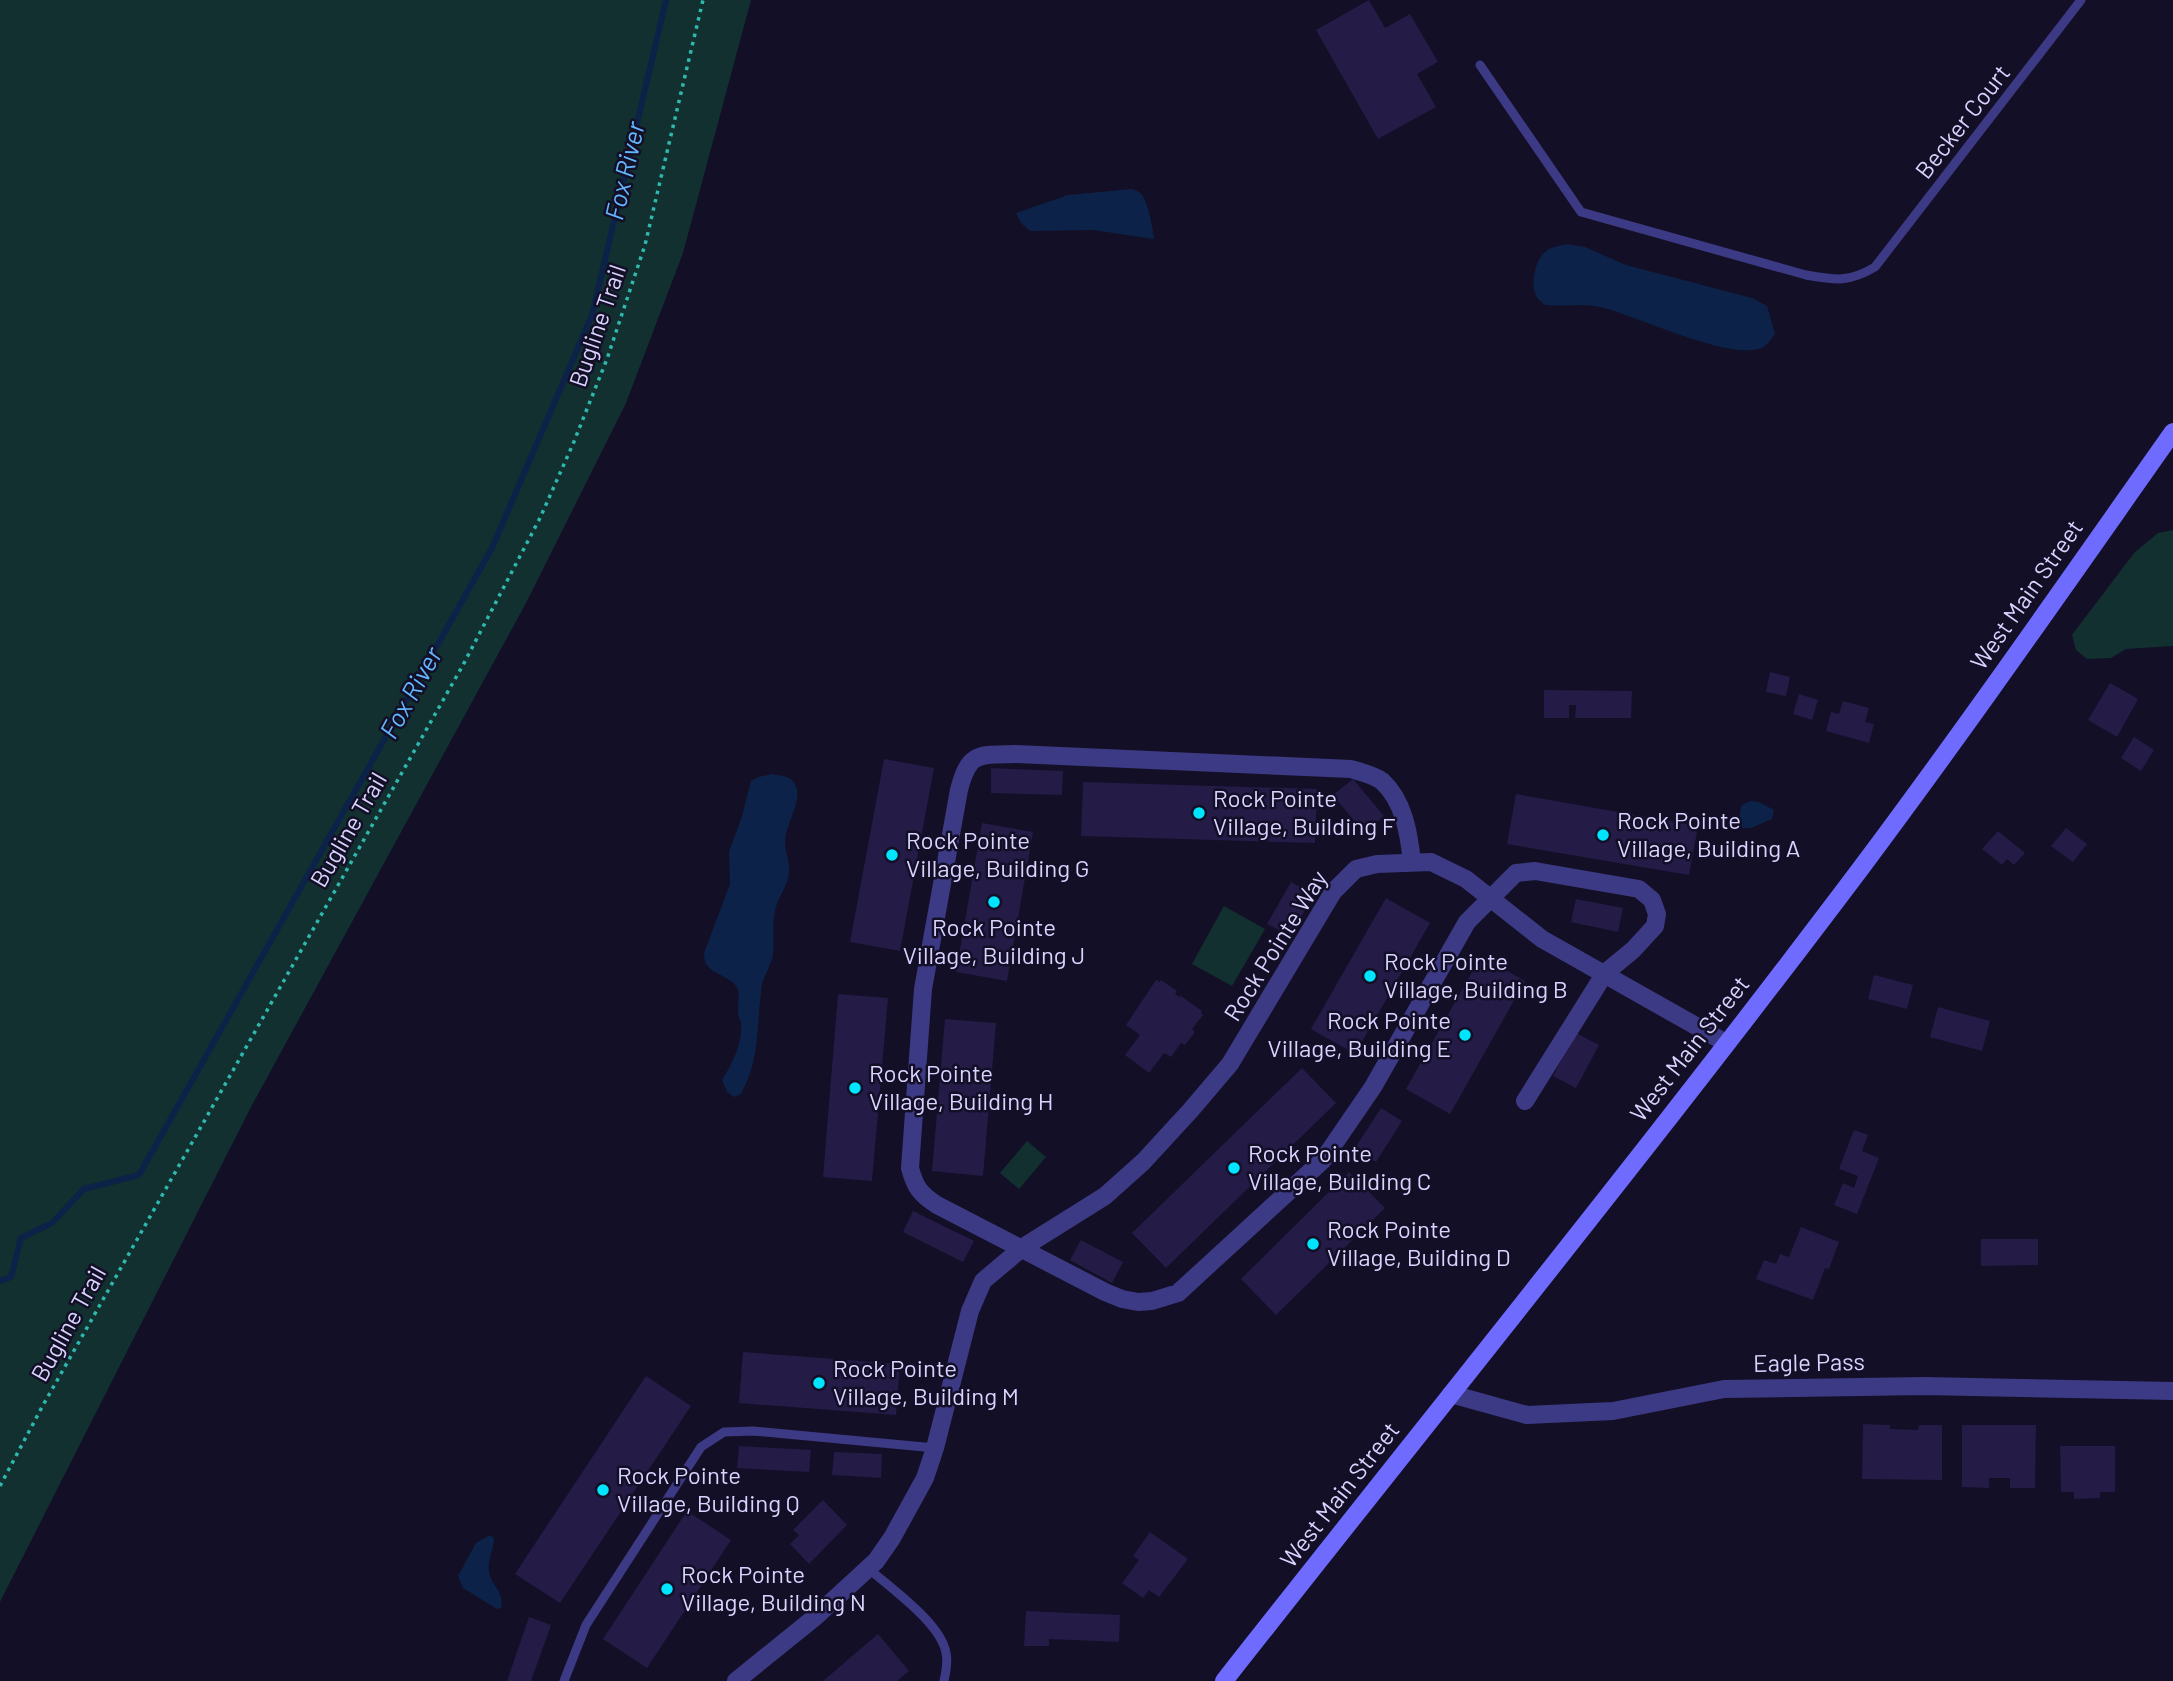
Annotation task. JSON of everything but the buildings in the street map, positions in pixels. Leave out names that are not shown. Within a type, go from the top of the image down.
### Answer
[{"type":"main road","name":"West Main Street","points":[[1224,1681],[1726,1043],[1942,758],[2173,432]]},
{"type":"street","points":[[1412,862],[1409,832],[1399,806],[1382,781],[1351,769],[1016,754],[991,754],[974,758],[964,769],[959,790],[923,989],[910,1168],[915,1187],[922,1196],[1122,1299],[1152,1301],[1178,1293],[1323,1160],[1373,1087],[1467,922],[1516,873],[1535,871],[1639,889],[1652,900],[1657,914],[1655,926],[1605,974],[1525,1101]]},
{"type":"street","name":"Rock Pointe Way","points":[[736,1681],[814,1618],[868,1568],[904,1517],[925,1478],[975,1294],[983,1281],[1022,1248],[1105,1196],[1143,1162],[1190,1111],[1230,1064],[1333,892],[1356,869],[1377,864],[1431,862],[1466,879],[1542,939],[1726,1043]]},
{"type":"street","name":"Eagle Pass","points":[[1451,1394],[1527,1415],[1613,1411],[1724,1390],[1926,1386],[2173,1391]]},
{"type":"lane","name":"Becker Court","points":[[1480,65],[1581,212],[1806,275],[1839,280],[1858,277],[1875,267],[2081,0]]},
{"type":"lane","points":[[564,1681],[586,1625],[701,1447],[724,1432],[753,1431],[935,1448]]},
{"type":"lane","points":[[868,1568],[925,1619],[940,1639],[946,1653],[944,1681]]},
{"type":"path","name":"Bugline Trail","points":[[0,1486],[41,1407],[463,665],[540,519],[607,359],[645,245],[703,0]]},
{"type":"green space","points":[[0,0],[751,0],[683,253],[626,403],[526,603],[251,1107],[0,1602]]},
{"type":"green space","points":[[2173,530],[2173,646],[2126,649],[2111,658],[2087,659],[2076,650],[2072,635],[2134,553],[2158,533]]},
{"type":"green space","points":[[1224,906],[1265,929],[1232,986],[1192,964]]},
{"type":"green space","points":[[1027,1141],[1046,1157],[1019,1189],[1000,1173]]},
{"type":"water","points":[[1132,189],[1144,198],[1154,239],[1093,230],[1030,231],[1021,223],[1016,213],[1068,195]]},
{"type":"water","points":[[1566,244],[1585,247],[1626,265],[1752,298],[1767,306],[1775,334],[1765,346],[1752,350],[1733,349],[1687,337],[1604,308],[1545,305],[1534,291],[1536,267],[1546,251]]},
{"type":"water","points":[[772,774],[791,779],[797,789],[797,802],[785,841],[789,873],[775,913],[773,955],[762,985],[752,1067],[741,1094],[734,1097],[727,1092],[722,1080],[739,1046],[741,1023],[738,992],[732,982],[709,968],[704,953],[730,884],[729,852],[751,781]]},
{"type":"water","points":[[1750,801],[1759,802],[1774,810],[1772,819],[1751,828],[1742,828],[1741,808]]},
{"type":"water","points":[[490,1535],[494,1538],[489,1572],[502,1602],[501,1608],[497,1609],[463,1588],[458,1576],[476,1543]]},
{"type":"waterway","name":"Fox River","points":[[0,1281],[11,1277],[21,1238],[52,1223],[84,1189],[139,1175],[492,548],[592,315],[666,0]]},
{"type":"place","name":"Rock Pointe Village, Building F","points":[[1199,813]]},
{"type":"place","name":"Rock Pointe Village, Building A","points":[[1603,835]]},
{"type":"place","name":"Rock Pointe Village, Building G","points":[[892,855]]},
{"type":"place","name":"Rock Pointe Village, Building J","points":[[994,902]]},
{"type":"place","name":"Rock Pointe Village, Building B","points":[[1370,976]]},
{"type":"place","name":"Rock Pointe Village, Building E","points":[[1465,1035]]},
{"type":"place","name":"Rock Pointe Village, Building H","points":[[855,1088]]},
{"type":"place","name":"Rock Pointe Village, Building C","points":[[1234,1168]]},
{"type":"place","name":"Rock Pointe Village, Building D","points":[[1313,1244]]},
{"type":"place","name":"Rock Pointe Village, Building M","points":[[819,1383]]},
{"type":"place","name":"Rock Pointe Village, Building Q","points":[[603,1490]]},
{"type":"place","name":"Rock Pointe Village, Building N","points":[[667,1589]]}]
